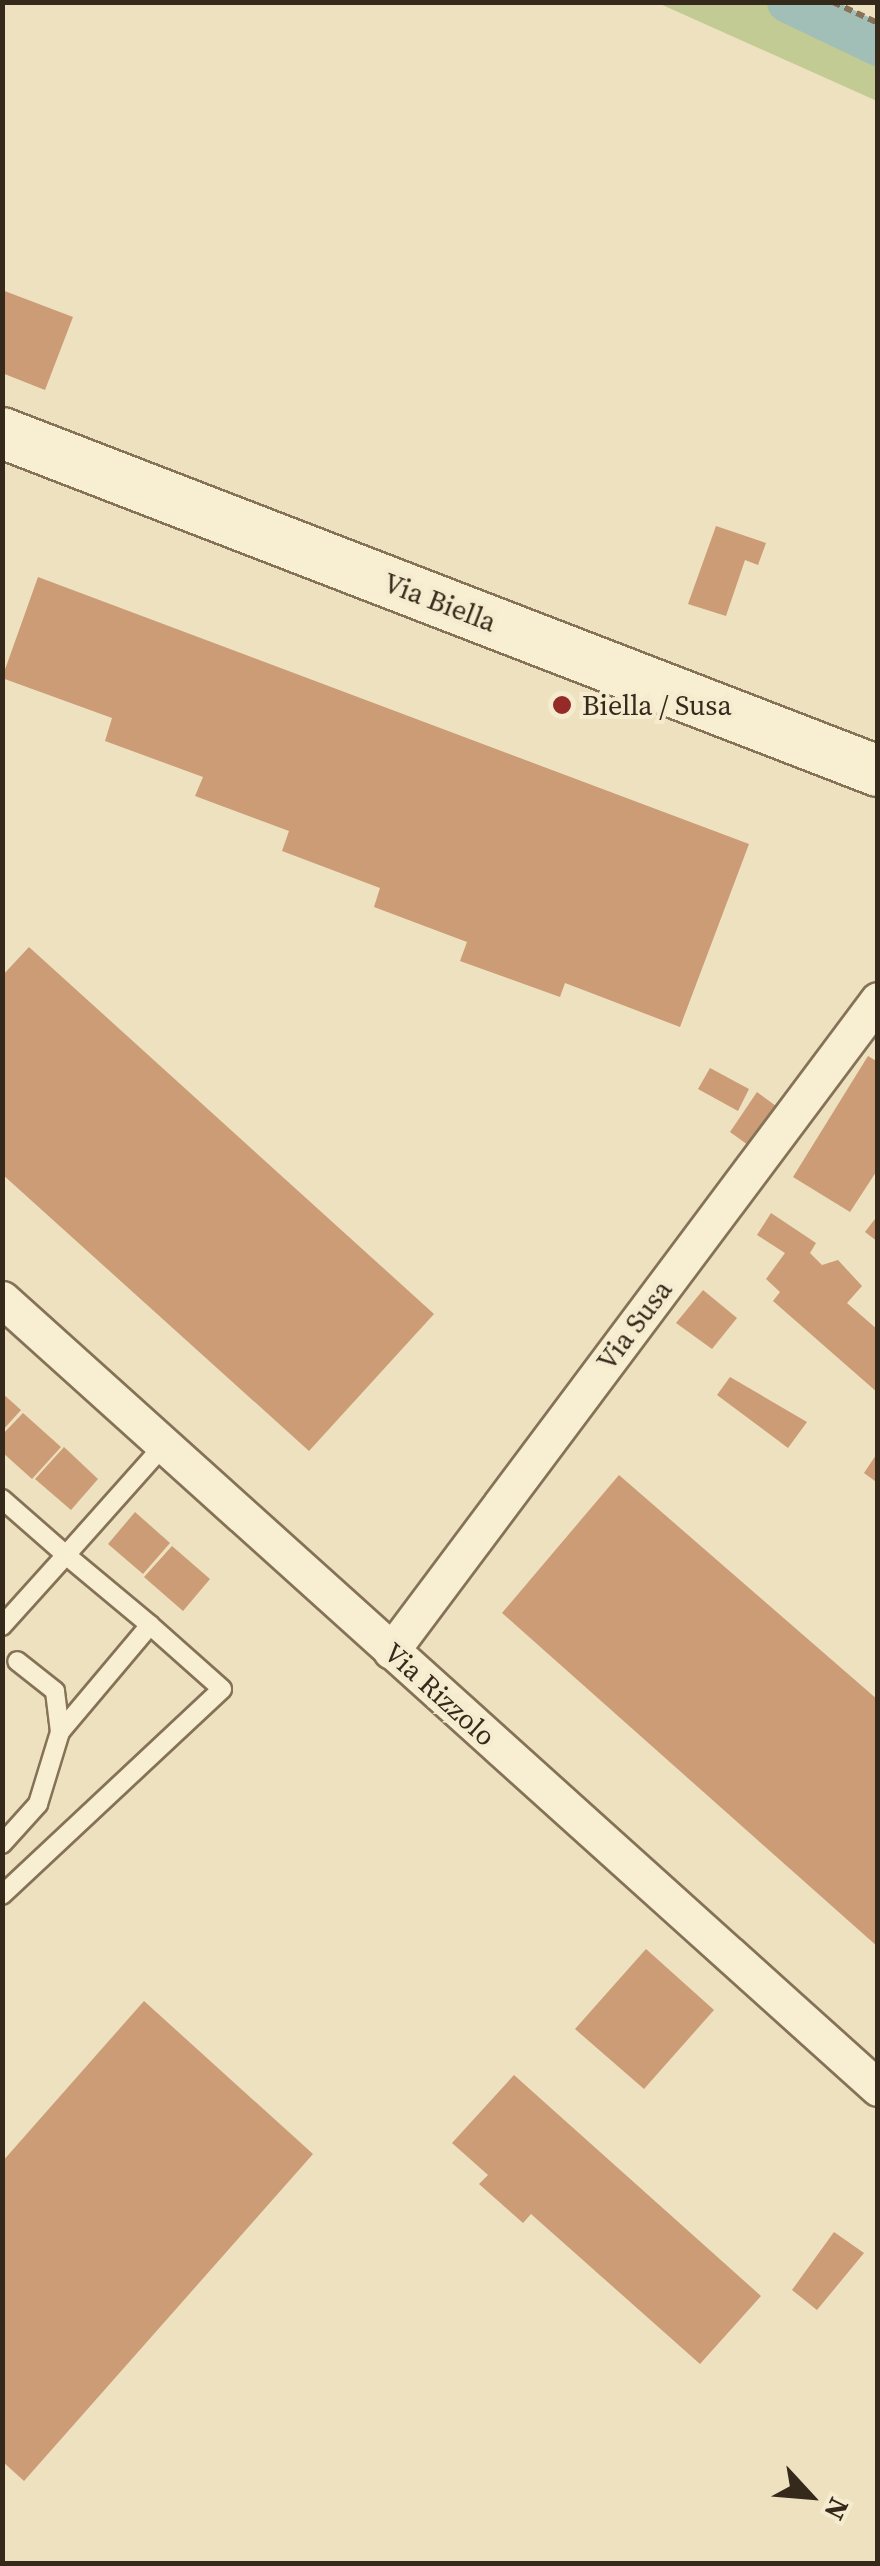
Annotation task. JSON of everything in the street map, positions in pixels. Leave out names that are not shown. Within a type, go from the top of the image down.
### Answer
[{"type":"main road","name":"Via Biella","points":[[2,433],[878,771]]},
{"type":"street","name":"Via Susa","points":[[392,1651],[878,1000]]},
{"type":"street","name":"Via Rizzolo","points":[[2,1299],[878,2088]]},
{"type":"lane","points":[[2,1626],[164,1446]]},
{"type":"lane","points":[[2,1500],[222,1688],[2,1894]]},
{"type":"lane","points":[[2,1844],[38,1804],[60,1732],[150,1624]]},
{"type":"lane","points":[[17,1661],[54,1691],[60,1732]]},
{"type":"path","points":[[833,2],[878,23]]},
{"type":"green space","points":[[658,3],[811,3],[877,32],[877,101]]},
{"type":"building","points":[[2,290],[73,317],[45,390],[2,373]]},
{"type":"building","points":[[716,526],[766,543],[758,565],[745,560],[726,616],[688,604]]},
{"type":"building","points":[[38,577],[749,844],[680,1027],[565,983],[560,997],[460,961],[467,942],[374,907],[380,888],[282,851],[289,831],[195,796],[203,777],[105,741],[112,718],[2,678]]},
{"type":"building","points":[[29,947],[434,1314],[309,1451],[2,1174],[2,976]]},
{"type":"building","points":[[868,1056],[878,1062],[878,1169],[850,1212],[793,1177]]},
{"type":"building","points":[[710,1068],[749,1089],[738,1111],[698,1089]]},
{"type":"building","points":[[757,1092],[776,1106],[748,1145],[730,1132]]},
{"type":"building","points":[[771,1213],[816,1243],[810,1253],[822,1265],[838,1260],[862,1286],[847,1303],[878,1330],[878,1393],[773,1301],[780,1292],[766,1279],[785,1253],[757,1235]]},
{"type":"building","points":[[878,1215],[878,1242],[865,1232]]},
{"type":"building","points":[[703,1290],[737,1318],[712,1349],[676,1323]]},
{"type":"building","points":[[730,1377],[807,1422],[788,1448],[717,1395]]},
{"type":"building","points":[[2,1393],[21,1410],[2,1431]]},
{"type":"building","points":[[23,1413],[61,1447],[32,1479],[2,1452],[2,1435]]},
{"type":"building","points":[[64,1447],[98,1479],[71,1510],[35,1479]]},
{"type":"building","points":[[878,1452],[878,1478],[875,1481],[864,1473]]},
{"type":"building","points":[[619,1475],[878,1700],[878,1947],[502,1613]]},
{"type":"building","points":[[135,1512],[170,1543],[143,1574],[108,1544]]},
{"type":"building","points":[[172,1546],[210,1579],[183,1611],[144,1577]]},
{"type":"building","points":[[646,1949],[714,2010],[644,2089],[575,2029]]},
{"type":"building","points":[[144,2001],[313,2154],[24,2481],[2,2461],[2,2162]]},
{"type":"building","points":[[514,2075],[761,2296],[700,2364],[531,2214],[523,2223],[479,2184],[488,2175],[452,2143]]},
{"type":"building","points":[[834,2232],[864,2253],[817,2310],[792,2290]]},
{"type":"waterway","points":[[788,2],[878,45]]},
{"type":"place","name":"Biella / Susa","points":[[562,705]]}]
